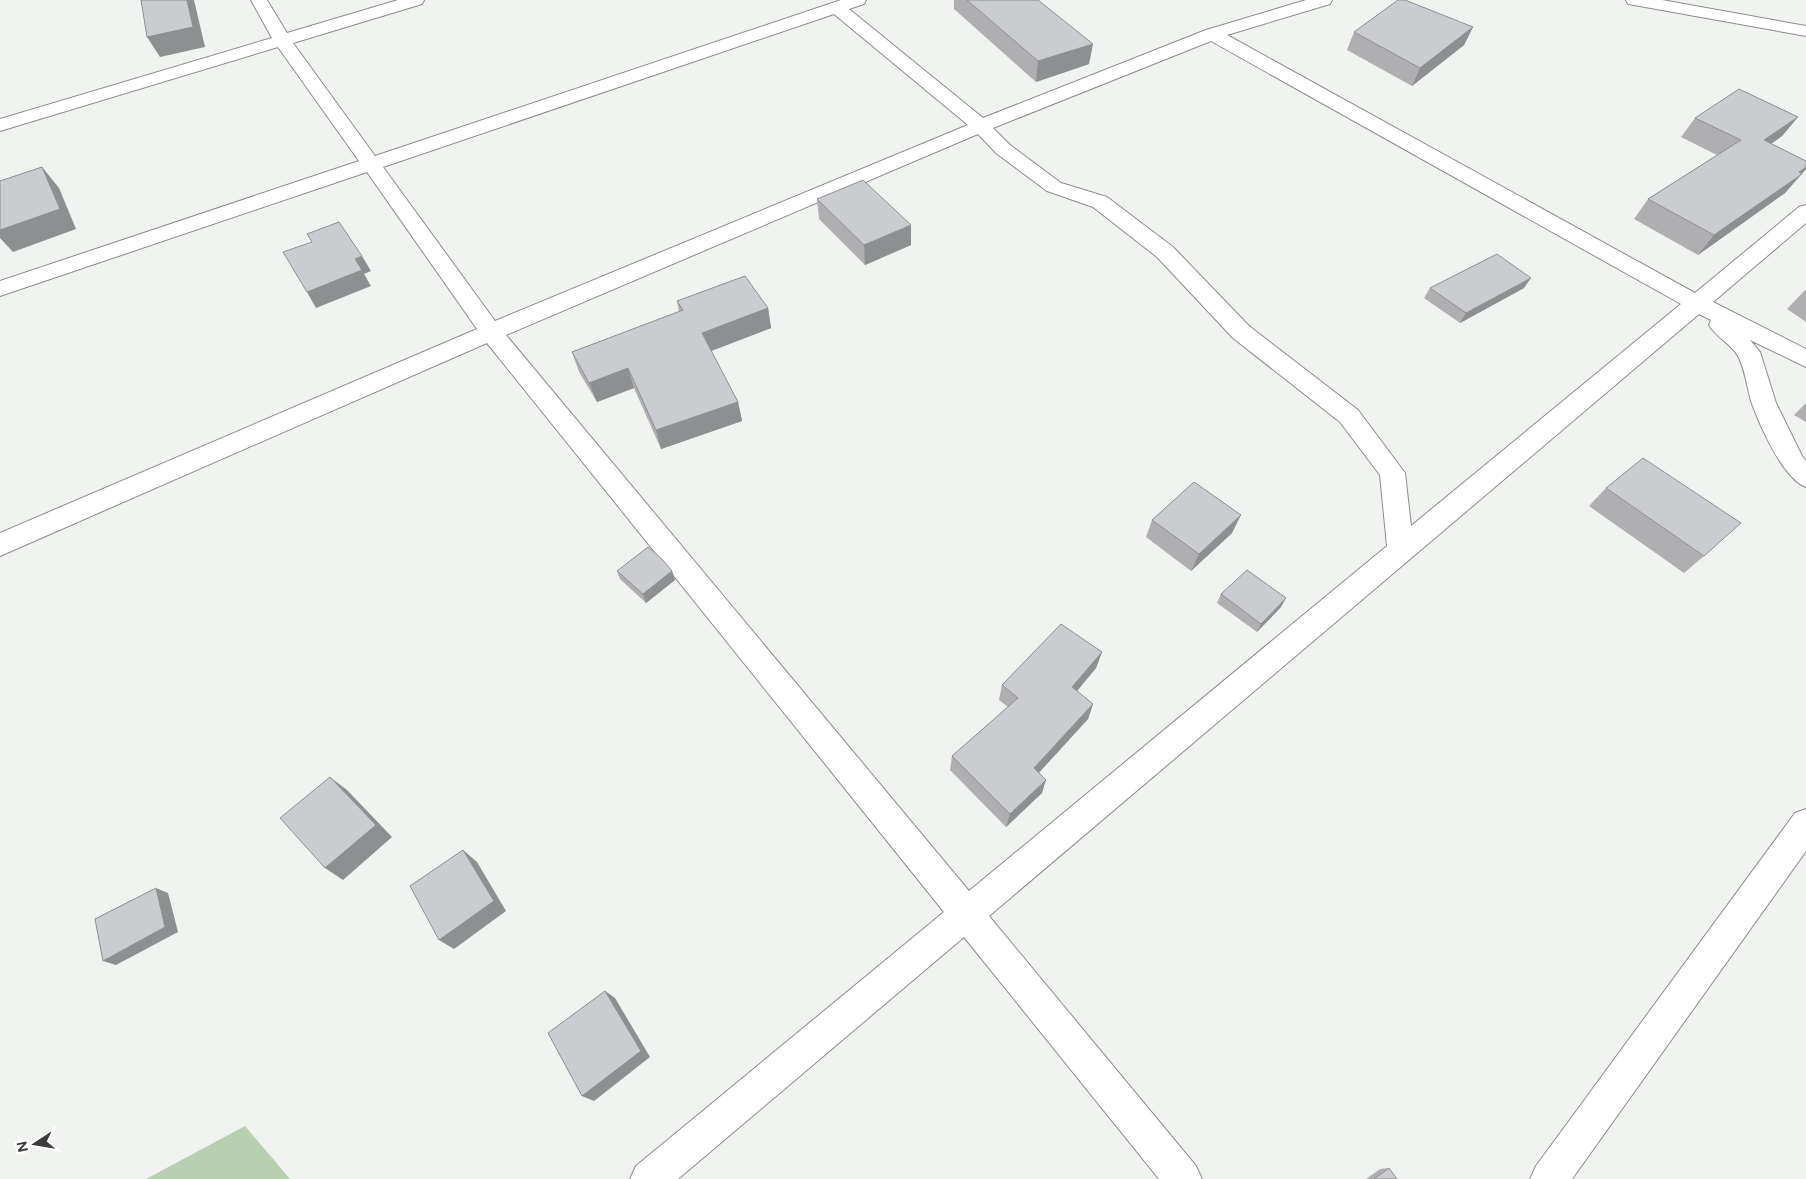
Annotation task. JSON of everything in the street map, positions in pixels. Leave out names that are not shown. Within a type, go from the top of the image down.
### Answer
[{"type":"street","points":[[259,0],[282,41],[491,332],[1183,1179]]},
{"type":"street","points":[[0,125],[416,0]]},
{"type":"street","points":[[0,289],[858,0]]},
{"type":"street","points":[[0,545],[491,332],[981,126],[1212,34],[1324,0]]},
{"type":"street","points":[[1634,0],[1806,31]]},
{"type":"street","points":[[836,7],[981,126],[1003,149],[1054,187],[1100,202],[1165,252],[1241,332],[1349,416],[1392,474],[1402,550]]},
{"type":"street","points":[[1212,34],[1698,304],[1806,359]]},
{"type":"street","points":[[649,1179],[966,912],[1698,304],[1806,212]]},
{"type":"street","points":[[1698,304],[1748,352],[1764,403],[1792,462],[1806,477]]},
{"type":"street","points":[[1549,1179],[1806,824]]},
{"type":"green space","points":[[245,1126],[290,1179],[146,1179]]},
{"type":"building","points":[[141,0],[187,0],[193,27],[147,37]]},
{"type":"building","points":[[967,0],[1038,0],[1093,44],[1038,61]]},
{"type":"building","points":[[1398,0],[1405,0],[1473,27],[1420,68],[1354,32]]},
{"type":"building","points":[[1739,89],[1798,117],[1764,140],[1806,161],[1806,167],[1799,172],[1802,174],[1714,235],[1648,199],[1741,140],[1695,118]]},
{"type":"building","points":[[42,167],[60,209],[0,230],[0,181]]},
{"type":"building","points":[[863,180],[911,225],[864,245],[817,199]]},
{"type":"building","points":[[339,222],[362,256],[355,259],[362,270],[307,292],[283,252],[312,242],[307,234]]},
{"type":"building","points":[[1497,254],[1531,278],[1466,313],[1430,288]]},
{"type":"building","points":[[745,276],[768,308],[702,333],[738,402],[656,430],[628,368],[589,383],[572,352],[683,310],[677,301]]},
{"type":"building","points":[[1643,458],[1741,523],[1704,556],[1606,488]]},
{"type":"building","points":[[1194,482],[1241,515],[1199,554],[1152,520]]},
{"type":"building","points":[[648,547],[672,571],[643,594],[617,571]]},
{"type":"building","points":[[1247,570],[1286,598],[1261,624],[1221,594]]},
{"type":"building","points":[[1061,624],[1102,652],[1072,687],[1093,704],[1034,768],[1046,780],[1010,814],[952,756],[1018,698],[1002,685]]},
{"type":"building","points":[[330,777],[376,825],[325,868],[280,818]]},
{"type":"building","points":[[463,850],[494,901],[439,940],[410,886]]},
{"type":"building","points":[[156,888],[165,927],[103,961],[95,919]]},
{"type":"building","points":[[605,991],[641,1051],[582,1096],[548,1033]]},
{"type":"building","points":[[1389,1168],[1397,1179],[1374,1179]]}]
